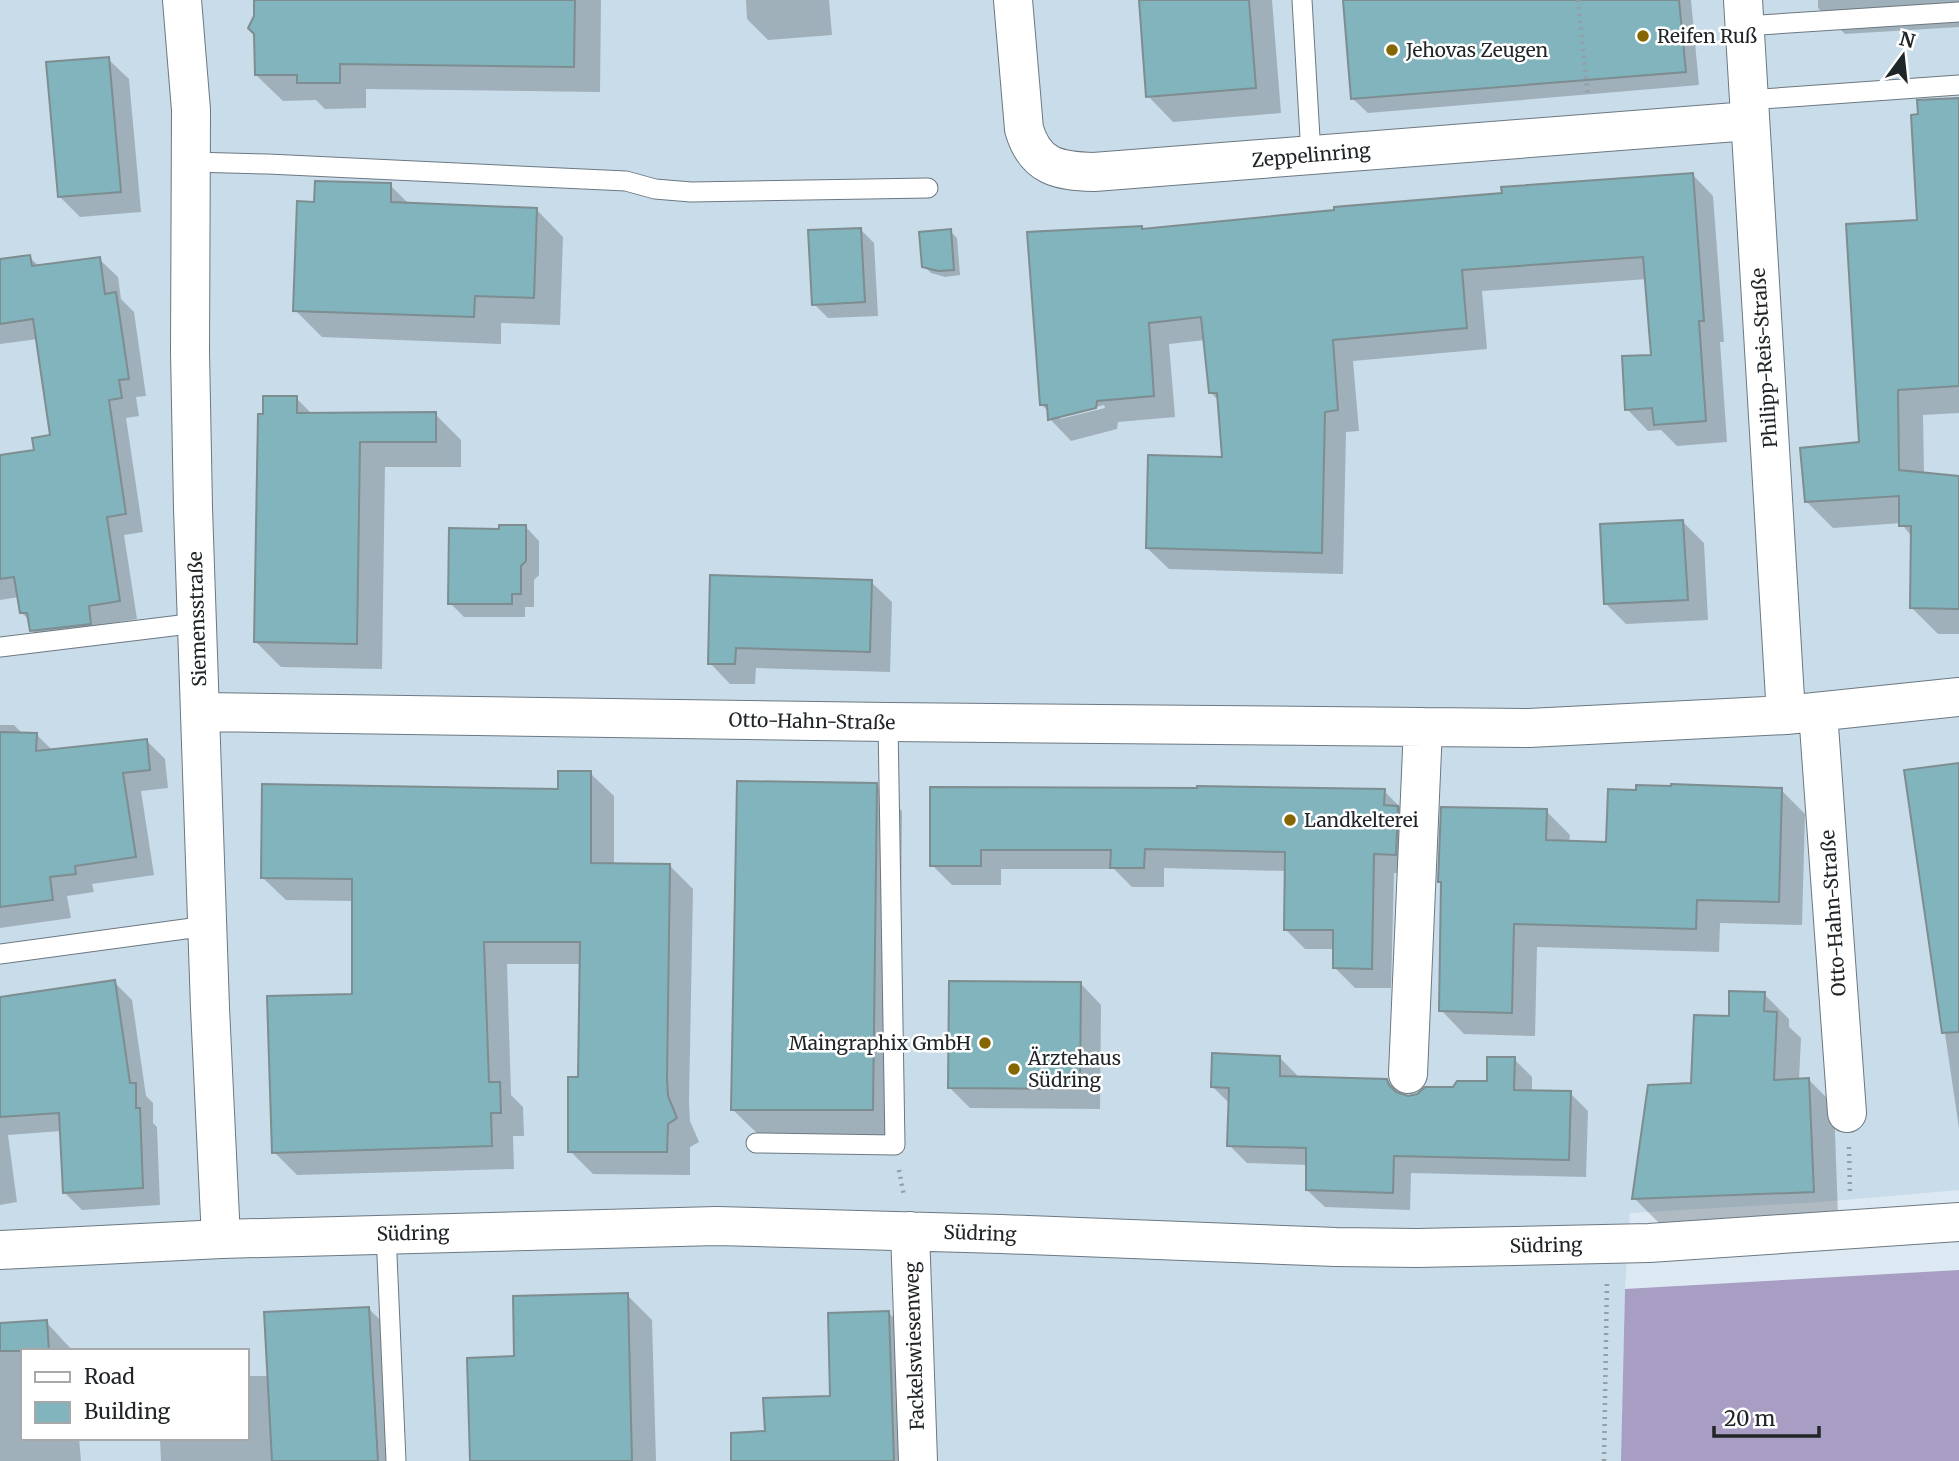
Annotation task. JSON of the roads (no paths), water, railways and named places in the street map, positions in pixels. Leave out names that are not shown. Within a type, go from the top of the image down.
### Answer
[{"type":"street","name":"Siemensstraße","points":[[182,0],[191,110],[190,352],[197,623],[221,1239]]},
{"type":"street","name":"Zeppelinring","points":[[1013,0],[1024,129],[1028,144],[1043,162],[1059,169],[1094,172],[1591,133],[1748,110]]},
{"type":"street","name":"Philipp-Reis-Straße","points":[[1744,13],[1748,110],[1802,714]]},
{"type":"street","name":"Otto-Hahn-Straße","points":[[201,712],[1529,728],[1802,714],[1959,697]]},
{"type":"street","name":"Otto-Hahn-Straße","points":[[1802,714],[1847,1113]]},
{"type":"street","points":[[1408,1074],[1423,727]]},
{"type":"street","name":"Südring","points":[[0,1250],[386,1233],[717,1226],[1336,1247],[1607,1244],[1959,1222]]},
{"type":"street","name":"Fackelswiesenweg","points":[[910,1231],[918,1461]]},
{"type":"lane","points":[[1302,0],[1311,155]]},
{"type":"lane","points":[[1744,13],[1959,12]]},
{"type":"lane","points":[[1748,110],[1959,85]]},
{"type":"lane","points":[[191,162],[626,181],[655,189],[691,192],[928,188]]},
{"type":"lane","points":[[0,647],[197,623]]},
{"type":"lane","points":[[756,1143],[895,1145],[887,722]]},
{"type":"lane","points":[[0,954],[208,926]]},
{"type":"lane","points":[[386,1233],[396,1461]]},
{"type":"place","name":"Reifen Ruß","points":[[1643,36]]},
{"type":"place","name":"Jehovas Zeugen","points":[[1392,50]]},
{"type":"place","name":"Landkelterei","points":[[1290,820]]},
{"type":"place","name":"Maingraphix GmbH","points":[[985,1043]]},
{"type":"place","name":"Ärztehaus Südring","points":[[1014,1069]]}]
